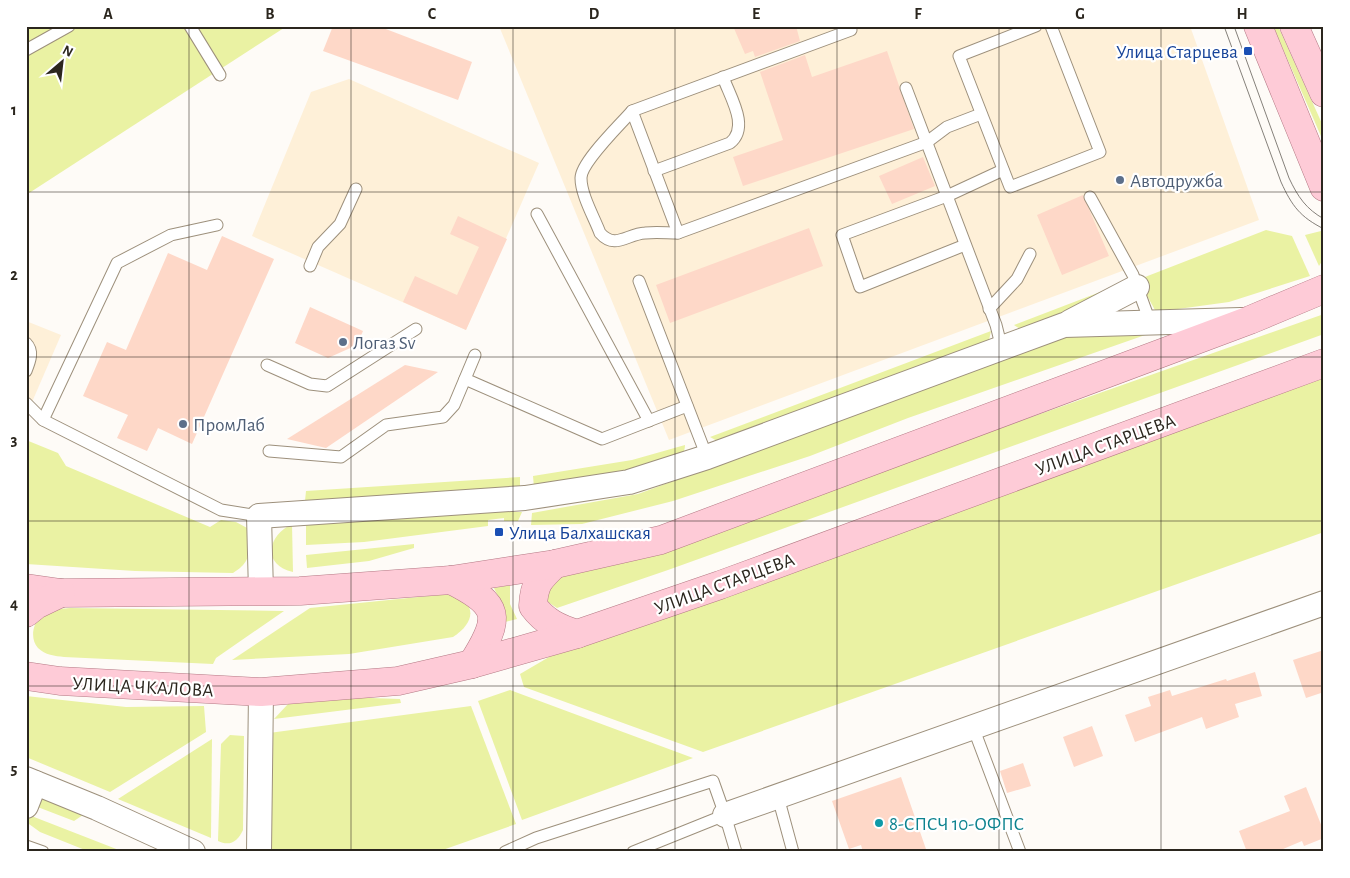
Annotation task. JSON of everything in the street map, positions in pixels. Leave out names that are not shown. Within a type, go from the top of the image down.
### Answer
[{"type":"main road","points":[[1258,26],[1324,187]]},
{"type":"main road","points":[[1294,26],[1324,93]]},
{"type":"main road","points":[[26,588],[61,593],[261,592],[451,580],[555,564],[661,540],[1250,320],[1323,288]]},
{"type":"main road","name":"УЛИЦА СТАРЦЕВА","points":[[261,692],[398,681],[472,664],[577,634],[729,582],[1324,364]]},
{"type":"main road","points":[[555,564],[534,589],[533,606],[544,620],[558,628],[577,634]]},
{"type":"main road","points":[[451,580],[475,592],[484,600],[492,613],[492,628],[472,664]]},
{"type":"main road","points":[[26,613],[36,605],[61,593]]},
{"type":"main road","points":[[26,657],[37,668],[60,682]]},
{"type":"main road","name":"УЛИЦА ЧКАЛОВА","points":[[26,676],[60,682],[261,692]]},
{"type":"street","points":[[261,592],[258,516],[526,498],[628,482],[707,457],[1002,349],[1064,325],[1137,287]]},
{"type":"street","points":[[1064,325],[1250,320]]},
{"type":"street","points":[[725,815],[1324,603]]},
{"type":"street","points":[[259,852],[261,692]]},
{"type":"street","points":[[26,806],[30,781],[97,808],[193,852]]},
{"type":"lane","points":[[26,50],[69,26]]},
{"type":"lane","points":[[190,26],[220,75]]},
{"type":"lane","points":[[1036,26],[959,56],[1010,187],[1100,152],[1051,26]]},
{"type":"lane","points":[[851,30],[632,110],[586,165],[581,178],[582,187],[600,233],[612,242],[642,233],[678,233],[927,142],[947,127],[981,114]]},
{"type":"lane","points":[[654,171],[730,143],[737,138],[740,122],[723,77]]},
{"type":"lane","points":[[906,88],[996,325],[1002,349]]},
{"type":"lane","points":[[632,110],[678,233]]},
{"type":"lane","points":[[965,245],[860,287],[842,236],[947,196],[1003,170]]},
{"type":"lane","points":[[310,266],[318,247],[340,224],[356,189]]},
{"type":"lane","points":[[1090,197],[1137,287],[1150,322]]},
{"type":"lane","points":[[537,214],[649,421]]},
{"type":"lane","points":[[43,420],[117,263],[171,235],[217,225]]},
{"type":"lane","points":[[989,309],[1018,279],[1030,254]]},
{"type":"lane","points":[[639,281],[707,457]]},
{"type":"lane","points":[[266,365],[310,384],[327,386],[416,329]]},
{"type":"lane","points":[[26,342],[30,347],[31,357],[26,371]]},
{"type":"lane","points":[[269,452],[341,458],[386,425],[443,417],[454,405],[476,355]]},
{"type":"lane","points":[[465,379],[602,439],[687,406]]},
{"type":"lane","points":[[26,404],[43,420]]},
{"type":"lane","points":[[26,413],[221,510],[258,516]]},
{"type":"lane","points":[[973,727],[1020,852]]},
{"type":"lane","points":[[505,852],[536,838],[713,781],[736,852]]},
{"type":"lane","points":[[778,797],[793,852]]},
{"type":"lane","points":[[633,852],[725,815]]},
{"type":"lane","points":[[26,846],[43,852]]},
{"type":"shaded area","points":[[499,26],[1190,26],[1259,220],[669,440]]},
{"type":"shaded area","points":[[349,79],[539,163],[466,330],[252,236],[311,92]]},
{"type":"shaded area","points":[[26,321],[61,335],[26,416]]},
{"type":"green space","points":[[26,26],[287,26],[26,195]]},
{"type":"green space","points":[[1273,26],[1278,26],[1324,128],[1324,143]]},
{"type":"green space","points":[[1266,230],[1292,236],[1310,276],[1229,302],[1156,312],[1144,290],[1142,281],[1145,277]]},
{"type":"green space","points":[[1321,231],[1324,239],[1324,249],[1323,258],[1319,266],[1305,235]]},
{"type":"green space","points":[[1121,284],[1087,305],[1020,329],[1014,325]]},
{"type":"green space","points":[[1324,314],[1324,334],[668,570],[557,608],[548,602],[544,596],[551,576],[961,442]]},
{"type":"green space","points":[[991,331],[989,340],[719,442],[710,437]]},
{"type":"green space","points":[[1086,334],[1148,334],[908,418],[810,456],[673,501],[582,524],[531,525],[532,513],[638,494],[1066,337]]},
{"type":"green space","points":[[1324,377],[1324,532],[703,752],[524,687],[520,674],[573,643]]},
{"type":"green space","points":[[26,440],[58,453],[66,466],[210,527],[221,520],[236,522],[249,529],[247,559],[233,573],[135,571],[26,564]]},
{"type":"green space","points":[[685,445],[681,455],[656,465],[534,488],[533,476],[632,460]]},
{"type":"green space","points":[[520,477],[520,489],[305,501],[306,491]]},
{"type":"green space","points":[[487,512],[522,512],[518,521],[504,521],[504,518],[488,520],[488,526],[364,542],[306,545],[306,524]]},
{"type":"green space","points":[[292,524],[293,572],[276,563],[272,557],[273,543],[277,536]]},
{"type":"green space","points":[[414,544],[414,548],[369,561],[307,568],[306,555]]},
{"type":"green space","points":[[510,585],[510,604],[517,619],[501,623],[501,603],[494,588]]},
{"type":"green space","points":[[448,594],[458,597],[465,602],[469,607],[470,613],[466,625],[453,637],[349,654],[232,660],[310,608]]},
{"type":"green space","points":[[70,608],[284,611],[216,658],[213,664],[64,657],[50,655],[38,648],[33,637],[37,620],[51,610]]},
{"type":"green space","points":[[510,690],[693,758],[522,820],[478,701]]},
{"type":"green space","points":[[26,696],[126,707],[204,706],[206,732],[110,792],[26,757]]},
{"type":"green space","points":[[339,697],[400,699],[401,703],[274,719],[289,703]]},
{"type":"green space","points":[[471,706],[516,824],[437,852],[266,852],[269,733]]},
{"type":"green space","points":[[230,735],[244,736],[243,830],[233,842],[222,843],[218,841],[221,744]]},
{"type":"green space","points":[[212,739],[211,838],[118,799]]},
{"type":"green space","points":[[41,797],[89,811],[74,821],[35,806]]},
{"type":"green space","points":[[29,815],[124,852],[90,852],[40,832],[29,824]]},
{"type":"building","points":[[333,26],[378,26],[472,62],[458,100],[323,51]]},
{"type":"building","points":[[733,26],[796,26],[800,41],[755,57],[753,51],[745,54]]},
{"type":"building","points":[[887,51],[914,129],[743,186],[733,157],[783,140],[760,72],[805,55],[812,77]]},
{"type":"building","points":[[923,157],[935,186],[892,204],[879,176]]},
{"type":"building","points":[[1083,195],[1109,256],[1062,275],[1037,215]]},
{"type":"building","points":[[458,216],[507,239],[466,330],[403,302],[415,276],[457,295],[479,247],[450,234]]},
{"type":"building","points":[[809,228],[823,266],[670,323],[656,285]]},
{"type":"building","points":[[222,236],[274,259],[192,444],[158,428],[147,451],[117,438],[128,415],[83,396],[107,342],[126,350],[168,253],[207,270]]},
{"type":"building","points":[[310,307],[363,331],[357,345],[328,358],[295,343]]},
{"type":"building","points":[[405,365],[438,372],[326,448],[287,439]]},
{"type":"building","points":[[1324,650],[1324,692],[1306,698],[1293,660]]},
{"type":"building","points":[[1255,672],[1262,696],[1235,704],[1239,717],[1206,729],[1202,717],[1135,742],[1125,715],[1151,706],[1148,697],[1170,690],[1172,696]]},
{"type":"building","points":[[1092,726],[1103,756],[1074,767],[1063,737]]},
{"type":"building","points":[[1023,763],[1031,786],[1007,793],[1000,771]]},
{"type":"building","name":"8-СПСЧ 10-ОФПС","points":[[901,777],[927,852],[863,852],[861,845],[849,849],[832,801]]},
{"type":"building","points":[[1306,787],[1324,832],[1324,838],[1304,846],[1302,841],[1276,852],[1247,852],[1239,831],[1290,811],[1284,796]]},
{"type":"tram line","points":[[1224,26],[1281,182],[1298,210],[1309,220],[1324,229]]},
{"type":"tram line","points":[[1234,26],[1289,178],[1303,202],[1324,219]]},
{"type":"place","name":"Улица Старцева","points":[[1248,51]]},
{"type":"place","name":"Автодружба","points":[[1120,180]]},
{"type":"place","name":"Логаз Sv","points":[[343,342]]},
{"type":"place","name":"ПромЛаб","points":[[183,424]]},
{"type":"place","name":"Улица Балхашская","points":[[499,532]]},
{"type":"place","name":"8-СПСЧ 10-ОФПС","points":[[879,823]]}]
